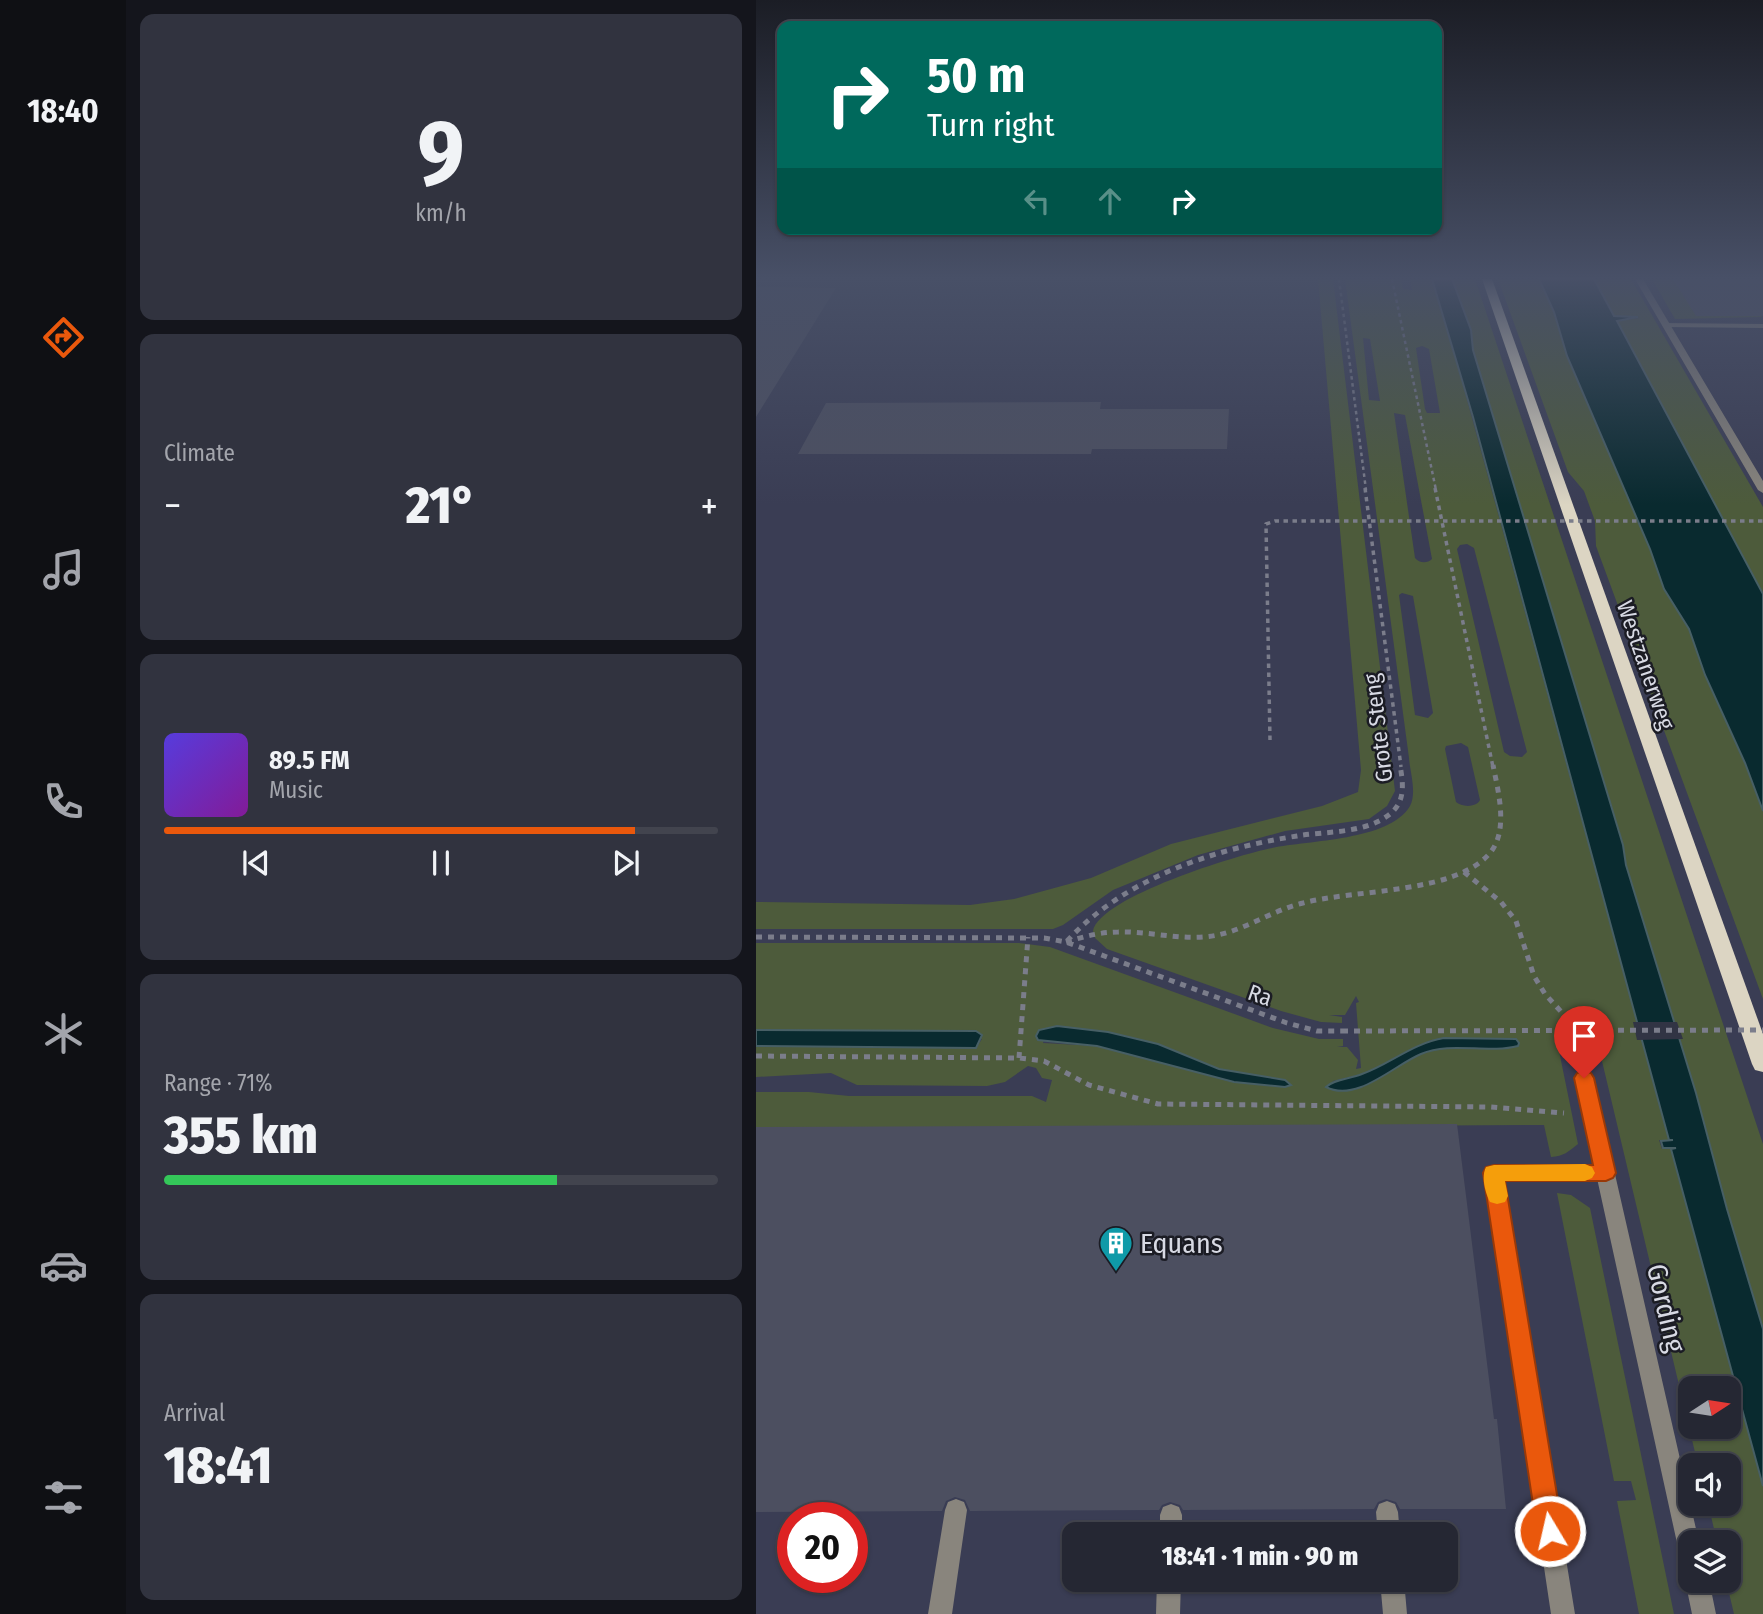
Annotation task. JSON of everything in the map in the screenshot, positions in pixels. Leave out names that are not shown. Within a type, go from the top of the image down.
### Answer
[{"type":"main road","name":"Westzanerweg","points":[[1513,354],[1763,1065]]},
{"type":"street","points":[[1683,354],[1763,490]]},
{"type":"street","name":"Gording","points":[[1584,1078],[1685,1530]]},
{"type":"street","points":[[1563,1614],[1494,1173],[1606,1173]]},
{"type":"street","points":[[940,1614],[957,1510]]},
{"type":"street","points":[[1387,1512],[1388,1522]]},
{"type":"street","points":[[1168,1614],[1169,1592]]},
{"type":"street","points":[[1393,1592],[1395,1614]]},
{"type":"street","points":[[1700,1593],[1704,1614]]},
{"type":"path","name":"Grote Steng","points":[[1066,942],[1079,925],[1098,909],[1156,878],[1259,844],[1375,824],[1387,817],[1402,801],[1403,785],[1349,354]]},
{"type":"path","points":[[1066,942],[1099,933],[1125,930],[1201,937],[1218,935],[1269,914],[1323,898],[1429,884],[1464,872],[1484,859],[1497,842],[1502,830],[1498,803],[1463,616],[1408,354]]},
{"type":"path","points":[[1269,740],[1266,524],[1275,521],[1763,521]]},
{"type":"path","points":[[1464,872],[1501,902],[1516,921],[1534,976],[1545,994],[1565,1016],[1574,1036],[1584,1078]]},
{"type":"path","name":"Ra","points":[[756,937],[1028,937],[1066,942],[1287,1023],[1317,1031],[1763,1030]]},
{"type":"path","points":[[1019,1058],[1028,937]]},
{"type":"path","points":[[756,1056],[1019,1058],[1044,1061],[1089,1085],[1158,1104],[1491,1107],[1593,1116]]},
{"type":"shaded area","points":[[756,354],[1763,354],[1763,1614],[756,1614]]},
{"type":"shaded area","points":[[1454,354],[1474,354],[1623,845],[1626,865],[1696,1093],[1763,1329],[1763,1486],[1741,1405],[1741,1376],[1733,1376],[1671,1149],[1676,1148],[1663,1148],[1661,1141],[1673,1140],[1669,1140]]},
{"type":"shaded area","points":[[1635,354],[1763,594],[1763,811],[1745,763],[1705,675],[1689,629],[1664,589],[1650,549],[1567,356]]},
{"type":"shaded area","points":[[1057,1026],[1108,1032],[1158,1044],[1219,1069],[1285,1080],[1291,1085],[1285,1087],[1234,1082],[1097,1046],[1038,1040],[1036,1036],[1039,1030]]},
{"type":"shaded area","points":[[756,1030],[976,1031],[982,1035],[976,1048],[756,1046]]},
{"type":"shaded area","points":[[1444,1038],[1516,1039],[1519,1043],[1518,1046],[1494,1049],[1433,1050],[1410,1059],[1363,1086],[1338,1091],[1326,1087],[1333,1082],[1372,1070],[1422,1044]]},
{"type":"green space","points":[[1325,354],[1342,354],[1395,791],[1387,806],[1369,819],[1285,831],[1198,855],[1113,890],[1053,929],[756,929],[756,902],[970,905],[1014,899],[1091,878],[1171,844],[1322,806],[1358,792],[1361,770]]},
{"type":"green space","points":[[1355,354],[1365,354],[1369,400],[1380,401],[1372,354],[1417,354],[1425,409],[1427,413],[1440,413],[1430,354],[1455,354],[1669,1140],[1659,1140],[1662,1149],[1671,1149],[1733,1376],[1678,1376],[1678,1381],[1597,1040],[1557,1041],[1578,1144],[1566,1153],[1551,1157],[1544,1125],[756,1129],[756,1092],[809,1092],[849,1096],[1032,1096],[1046,1102],[1052,1080],[1042,1078],[1036,1068],[1028,1066],[1005,1082],[987,1086],[857,1085],[831,1073],[756,1077],[756,1046],[976,1048],[982,1039],[923,1030],[756,1030],[756,943],[1019,943],[1050,947],[1273,1028],[1319,1039],[1343,1039],[1343,1046],[1337,1047],[1347,1047],[1358,1060],[1356,1069],[1361,1068],[1356,1003],[1359,1002],[1356,996],[1345,1015],[1329,1015],[1342,1017],[1342,1023],[1321,1022],[1281,1011],[1107,949],[1095,938],[1093,931],[1101,918],[1119,905],[1172,879],[1272,848],[1367,833],[1400,818],[1412,801],[1413,789]],"holes":[[[1394,413],[1405,415],[1432,559],[1430,561],[1421,562],[1415,558]],[[1467,544],[1474,548],[1527,752],[1522,757],[1510,756],[1504,752],[1457,549],[1460,545]],[[1402,593],[1413,596],[1433,713],[1428,718],[1415,715],[1399,595]],[[1461,743],[1468,747],[1480,800],[1465,806],[1456,802],[1445,749],[1446,746]],[[1048,1027],[1108,1032],[1158,1044],[1219,1069],[1285,1080],[1285,1087],[1234,1082],[1097,1046],[1043,1043]],[[1431,1040],[1518,1046],[1430,1050],[1359,1085],[1329,1089],[1333,1081],[1367,1073]]]},
{"type":"green space","points":[[1474,354],[1500,354],[1763,1144],[1763,1329],[1696,1093],[1626,865],[1623,845]]},
{"type":"green space","points":[[1525,354],[1567,354],[1650,549],[1664,589],[1689,629],[1705,675],[1745,763],[1763,811],[1763,999],[1596,546],[1595,521],[1584,491],[1568,472]]},
{"type":"green space","points":[[1635,354],[1675,354],[1763,507],[1763,594]]},
{"type":"green space","points":[[1557,1193],[1571,1195],[1590,1208],[1674,1614],[1639,1614],[1617,1501],[1636,1500],[1631,1481],[1614,1481]]},
{"type":"green space","points":[[1741,1405],[1763,1486],[1763,1614],[1734,1614],[1729,1593],[1741,1593],[1741,1530],[1714,1530],[1711,1516],[1741,1516],[1741,1453],[1695,1453],[1692,1439],[1741,1439]]},
{"type":"pier","points":[[1633,1022],[1677,1022],[1683,1039],[1637,1040]]},
{"type":"building","points":[[756,354],[795,354],[756,417]]},
{"type":"building","points":[[1101,402],[1100,409],[1229,409],[1227,449],[1092,449],[1091,454],[798,454],[826,403]]},
{"type":"building","name":"Equans","points":[[1457,1124],[1494,1419],[1497,1419],[1506,1509],[1400,1509],[1396,1502],[1386,1499],[1378,1502],[1374,1509],[1183,1510],[1180,1505],[1170,1502],[1162,1505],[1159,1510],[970,1511],[965,1500],[955,1497],[946,1501],[942,1511],[868,1511],[868,1502],[777,1502],[777,1512],[756,1512],[756,1127]]},
{"type":"slow traffic","points":[[1497,1196],[1494,1173],[1585,1173]]},
{"type":"place","name":"Equans","points":[[1116,1273]]},
{"type":"route","points":[[1550,1531],[1494,1173],[1606,1173],[1584,1078]]}]
